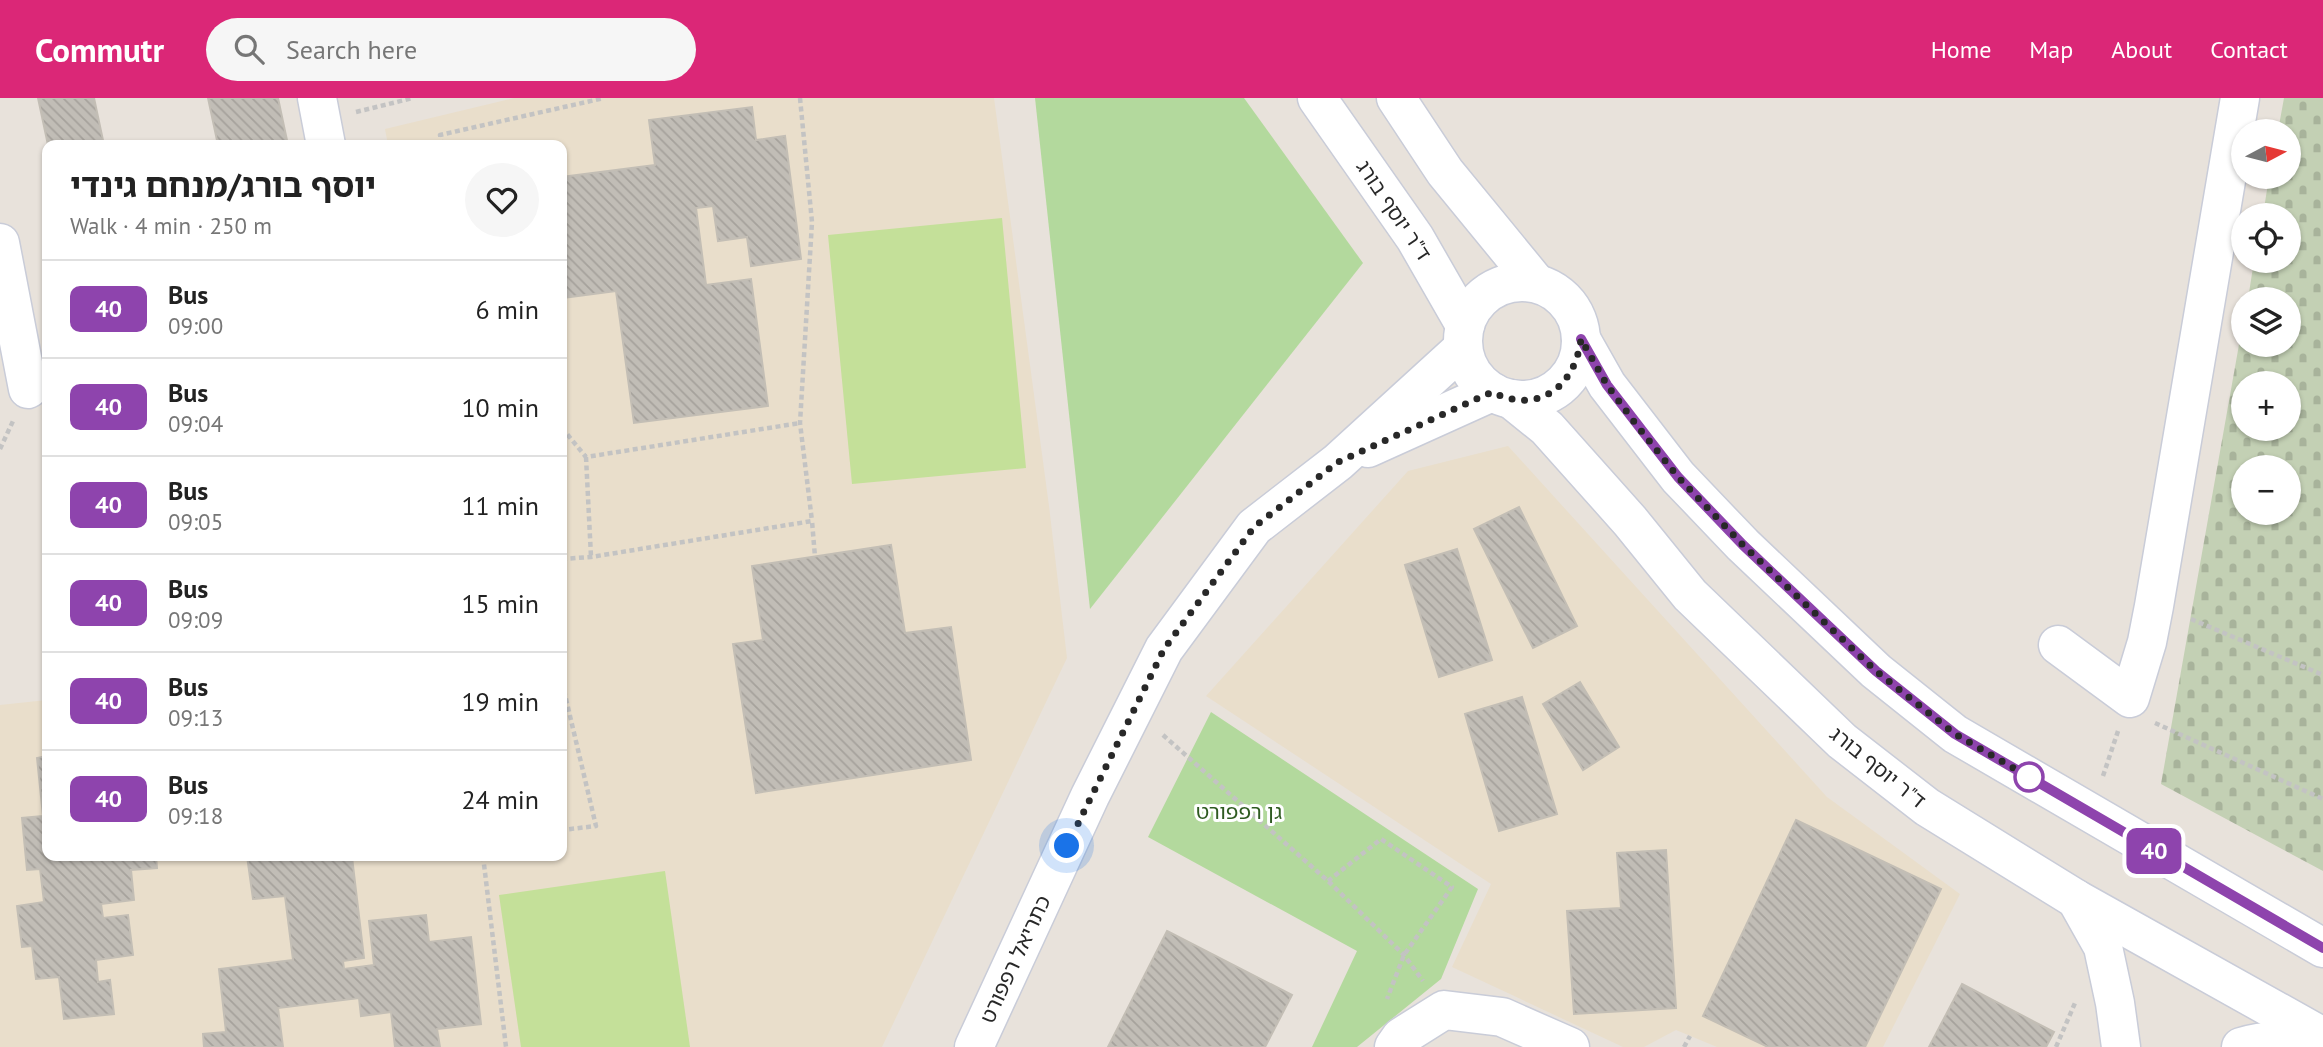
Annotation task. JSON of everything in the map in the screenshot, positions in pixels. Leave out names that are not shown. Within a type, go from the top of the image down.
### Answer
[{"type":"street","name":"ד\"ר יוסף בורג","points":[[1317,98],[1415,238],[1464,336]]},
{"type":"street","points":[[1396,98],[1445,172],[1536,284]]},
{"type":"street","points":[[2058,645],[2128,703],[2147,642],[2154,606],[2241,98]]},
{"type":"street","points":[[0,243],[25,388]]},
{"type":"street","points":[[1581,339],[1579,357],[1572,372],[1560,386],[1545,395],[1528,400],[1502,395],[1478,380],[1468,365],[1464,336],[1473,308],[1485,295],[1501,286],[1518,281],[1554,291],[1568,304],[1577,320],[1581,339],[1607,385],[1678,477],[1743,545],[1876,671],[1955,734],[2323,948]]},
{"type":"street","name":"כתריאל רפפורט","points":[[974,1047],[1090,796],[1164,649],[1254,527],[1338,462],[1464,336]]},
{"type":"street","name":"ד\"ר יוסף בורג","points":[[1502,395],[1548,428],[1630,520],[1690,595],[1842,741],[1927,807],[2076,899],[2323,1037]]},
{"type":"street","name":"כתריאל רפפורט","points":[[1338,462],[1502,395]]},
{"type":"street","points":[[2076,899],[2103,947],[2116,1003],[2121,1047]]},
{"type":"street","points":[[1394,1047],[1401,1037],[1444,1010],[1502,1017],[1570,1047]]},
{"type":"street","points":[[2241,1047],[2252,1043],[2309,1042],[2323,1045]]},
{"type":"path","points":[[322,121],[413,98]]},
{"type":"path","points":[[441,140],[440,135],[604,98]]},
{"type":"path","points":[[800,98],[812,222],[800,424],[815,556]]},
{"type":"path","points":[[586,457],[800,424]]},
{"type":"path","points":[[567,434],[586,457],[591,557]]},
{"type":"path","points":[[567,559],[812,521]]},
{"type":"path","points":[[2154,606],[2323,675]]},
{"type":"path","points":[[567,703],[596,826],[567,829]]},
{"type":"path","points":[[2091,813],[2128,703],[2323,799]]},
{"type":"path","points":[[1135,710],[1328,881],[1405,955],[1444,1010]]},
{"type":"path","points":[[1328,881],[1381,839],[1452,887],[1405,955],[1386,1001]]},
{"type":"path","points":[[484,861],[506,1047]]},
{"type":"path","points":[[1684,1047],[1690,1036]]},
{"type":"shaded area","points":[[514,98],[994,98],[1067,658],[882,1047],[0,1047],[0,705],[42,701],[42,861],[567,861],[567,140],[387,140],[385,129]]},
{"type":"shaded area","points":[[1508,446],[1827,797],[1960,894],[1883,1047],[1717,1047],[1676,1030],[1644,1047],[1623,1047],[1452,967],[1491,884],[1206,696],[1408,471]]},
{"type":"green space","points":[[1035,98],[1244,98],[1363,263],[1090,609]]},
{"type":"green space","points":[[2284,98],[2323,98],[2323,871],[2161,784],[2231,390],[2231,441],[2301,441],[2301,371],[2234,371],[2237,357],[2301,357],[2301,287],[2250,287],[2252,273],[2301,273],[2301,203],[2265,203],[2267,189],[2301,189],[2301,119],[2280,119]]},
{"type":"green space","points":[[1002,218],[1026,468],[852,484],[828,235]]},
{"type":"green space","name":"גן רפפורט","points":[[1211,712],[1478,889],[1441,979],[1357,1047],[1312,1047],[1357,951],[1148,837]]},
{"type":"green space","points":[[665,871],[690,1047],[521,1047],[499,895]]},
{"type":"building","points":[[38,98],[94,98],[103,140],[47,140]]},
{"type":"building","points":[[208,98],[278,98],[287,140],[217,140]]},
{"type":"building","points":[[752,107],[756,140],[785,136],[801,259],[751,266],[747,237],[718,241],[713,206],[696,208],[706,285],[751,279],[768,406],[634,423],[616,291],[567,297],[567,176],[655,165],[649,120]]},
{"type":"building","points":[[1519,507],[1577,626],[1533,648],[1474,529]]},
{"type":"building","points":[[891,545],[905,633],[951,627],[971,760],[756,793],[733,644],[763,640],[752,566]]},
{"type":"building","points":[[1457,549],[1492,660],[1439,677],[1405,565]]},
{"type":"building","points":[[1580,682],[1619,747],[1583,770],[1543,704]]},
{"type":"building","points":[[1522,697],[1557,814],[1499,831],[1465,714]]},
{"type":"building","points":[[42,757],[42,806],[37,758]]},
{"type":"building","points":[[42,816],[42,861],[156,861],[157,868],[131,870],[134,900],[101,904],[103,918],[128,915],[133,955],[96,960],[98,982],[110,980],[114,1014],[64,1019],[59,977],[36,979],[32,946],[22,947],[17,906],[44,902],[40,869],[27,870],[22,818]]},
{"type":"building","points":[[1796,820],[1941,889],[1865,1047],[1768,1047],[1703,1016]]},
{"type":"building","points":[[1666,850],[1676,1008],[1574,1014],[1567,911],[1621,908],[1617,853]]},
{"type":"building","points":[[248,861],[352,861],[364,958],[343,961],[344,969],[374,965],[369,921],[426,915],[429,942],[471,937],[481,1024],[437,1029],[440,1047],[395,1047],[391,1012],[361,1016],[359,998],[278,1008],[283,1047],[204,1047],[203,1034],[226,1032],[219,969],[293,960],[285,896],[253,899]]},
{"type":"building","points":[[1167,931],[1292,995],[1265,1047],[1108,1047]]},
{"type":"building","points":[[1962,984],[2054,1032],[2046,1047],[1929,1047]]},
{"type":"bus line","name":"40","points":[[1581,339],[1607,385],[1678,477],[1743,545],[1876,671],[1955,734],[2323,948]]},
{"type":"route","points":[[1067,846],[1164,649],[1254,527],[1338,462],[1492,392],[1501,397],[1528,400],[1545,395],[1560,386],[1572,372],[1579,357],[1581,339],[1607,385],[1635,423],[1678,477],[1743,545],[1876,671],[1955,734],[2029,777]]}]
